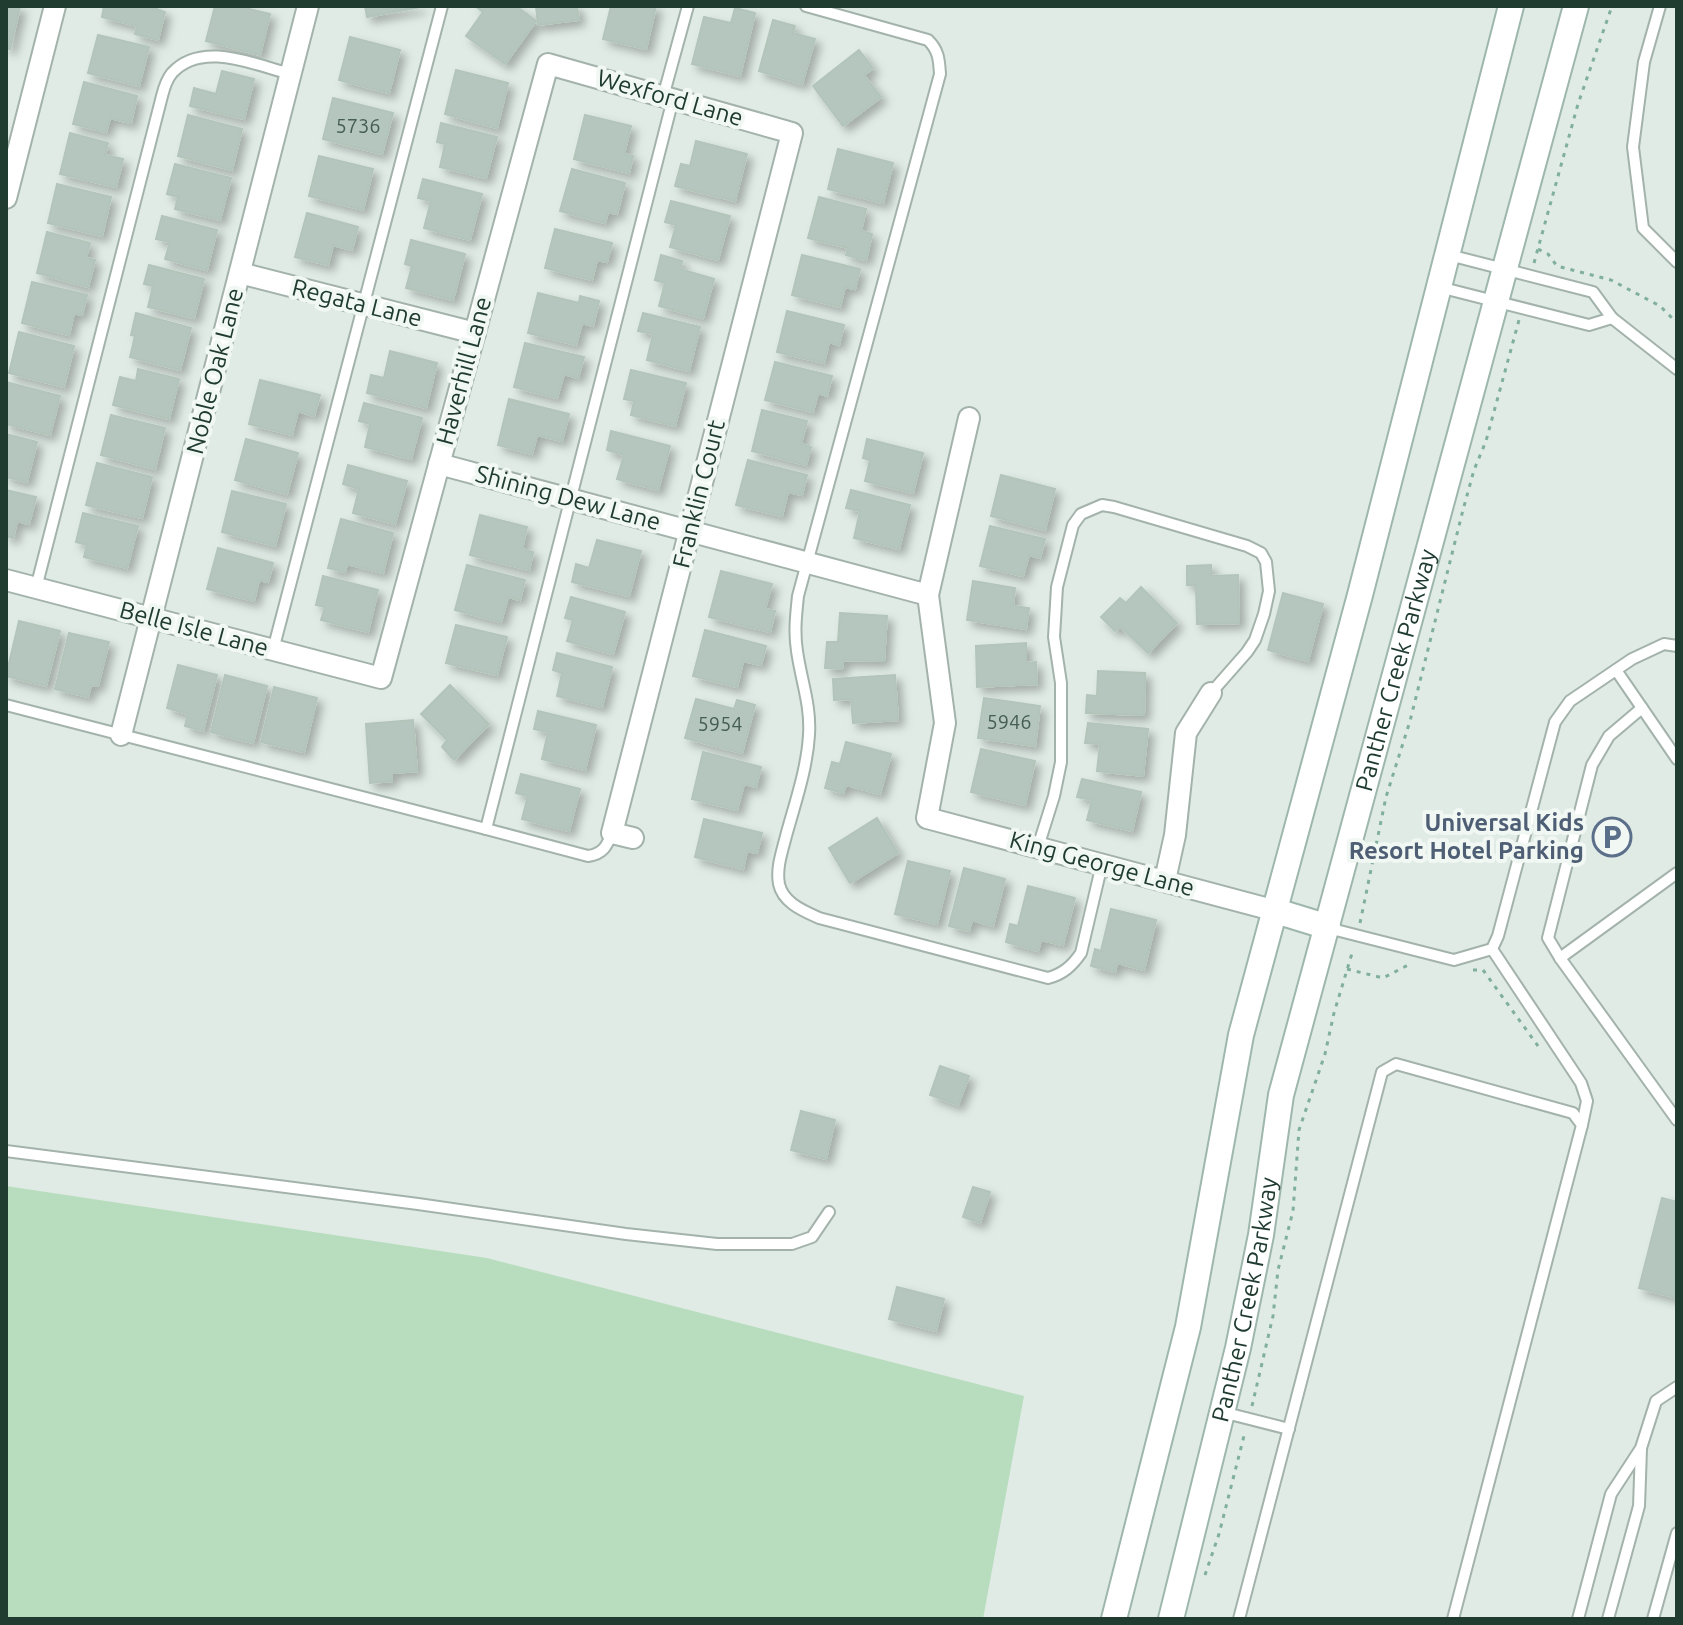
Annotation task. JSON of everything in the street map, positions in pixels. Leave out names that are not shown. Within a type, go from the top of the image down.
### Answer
[{"type":"main road","name":"Panther Creek Parkway","points":[[1114,1619],[1188,1327],[1241,1035],[1511,6]]},
{"type":"main road","name":"Panther Creek Parkway","points":[[1171,1619],[1238,1348],[1261,1235],[1281,1095],[1576,6]]},
{"type":"main road","points":[[1276,911],[1328,927]]},
{"type":"street","points":[[6,198],[55,6]]},
{"type":"street","name":"Noble Oak Lane","points":[[121,735],[308,6]]},
{"type":"street","name":"Wexford Lane","points":[[548,64],[792,133]]},
{"type":"street","name":"Haverhill Lane","points":[[381,678],[548,64]]},
{"type":"street","name":"Franklin Court","points":[[612,833],[792,133]]},
{"type":"street","name":"Regata Lane","points":[[240,273],[475,333]]},
{"type":"street","points":[[928,595],[969,418]]},
{"type":"street","name":"Shining Dew Lane","points":[[439,464],[928,595]]},
{"type":"street","name":"Belle Isle Lane","points":[[6,580],[381,678]]},
{"type":"street","name":"King George Lane","points":[[928,595],[945,723],[927,818],[1276,911]]},
{"type":"street","points":[[1165,880],[1175,835],[1186,733],[1211,693]]},
{"type":"street","points":[[612,833],[633,838]]},
{"type":"lane","points":[[273,650],[442,6]]},
{"type":"lane","points":[[486,829],[570,499],[688,6]]},
{"type":"lane","points":[[806,6],[928,40],[939,57],[940,74],[807,563],[795,623],[797,653],[809,713],[809,737],[778,868],[779,886],[799,910],[819,918],[1048,978],[1059,975],[1081,953],[1102,864]]},
{"type":"lane","points":[[1660,6],[1644,62],[1633,147],[1643,228],[1677,262]]},
{"type":"lane","points":[[36,588],[162,96],[170,75],[197,58],[211,55],[291,74]]},
{"type":"lane","points":[[1447,255],[1593,292],[1612,318],[1677,369]]},
{"type":"lane","points":[[1439,287],[1589,325],[1612,318]]},
{"type":"lane","points":[[1038,847],[1061,762],[1061,683],[1054,637],[1057,587],[1073,525],[1081,514],[1102,505],[1114,507],[1247,546],[1261,553],[1266,562],[1269,591],[1255,640],[1211,693]]},
{"type":"lane","points":[[1453,1619],[1587,1101],[1581,1083],[1492,949],[1555,722],[1570,701],[1632,659],[1664,644],[1677,646]]},
{"type":"lane","points":[[1616,670],[1677,759]]},
{"type":"lane","points":[[6,705],[588,856],[597,855],[607,847],[612,833]]},
{"type":"lane","points":[[1642,708],[1609,736],[1592,765],[1548,938],[1677,1120]]},
{"type":"lane","points":[[1560,958],[1677,873]]},
{"type":"lane","points":[[1328,927],[1454,960],[1492,949]]},
{"type":"lane","points":[[1239,1619],[1382,1072],[1396,1064],[1573,1113],[1582,1125]]},
{"type":"lane","points":[[6,1151],[717,1244],[792,1244],[812,1237],[829,1212]]},
{"type":"lane","points":[[1578,1619],[1611,1494],[1641,1448],[1656,1401],[1677,1387]]},
{"type":"lane","points":[[1222,1412],[1289,1429]]},
{"type":"lane","points":[[1608,1619],[1639,1506],[1641,1448]]},
{"type":"lane","points":[[1653,1619],[1675,1551],[1677,1533]]},
{"type":"path","points":[[1534,261],[1578,104],[1612,6]]},
{"type":"path","points":[[1538,249],[1548,254],[1557,266],[1611,280],[1660,306],[1677,323]]},
{"type":"path","points":[[1362,916],[1386,797],[1410,721],[1474,470],[1486,441],[1517,327]]},
{"type":"path","points":[[1255,1396],[1273,1316],[1278,1270],[1293,1211],[1299,1130],[1325,1054],[1352,953]]},
{"type":"path","points":[[1347,969],[1383,978],[1408,964],[1419,967]]},
{"type":"path","points":[[1461,973],[1483,970],[1541,1050]]},
{"type":"path","points":[[1204,1579],[1219,1534],[1244,1434]]},
{"type":"green space","points":[[6,1186],[487,1258],[1024,1396],[983,1619],[6,1619]]},
{"type":"building","points":[[6,6],[20,7],[10,49],[6,48]]},
{"type":"building","points":[[104,6],[149,6],[165,12],[158,40],[135,34],[137,26],[102,17]]},
{"type":"building","points":[[215,6],[237,6],[270,14],[260,55],[206,41]]},
{"type":"building","points":[[365,6],[419,6],[420,7],[367,17]]},
{"type":"building","points":[[475,6],[516,6],[536,21],[505,64],[466,36],[483,12]]},
{"type":"building","points":[[536,6],[577,6],[579,20],[538,25]]},
{"type":"building","points":[[611,6],[656,6],[646,49],[603,39]]},
{"type":"building","points":[[735,8],[755,13],[740,76],[692,64],[704,17],[731,23]]},
{"type":"building","points":[[773,20],[795,26],[793,33],[815,39],[802,84],[759,71]]},
{"type":"building","points":[[98,35],[149,47],[139,86],[88,73]]},
{"type":"building","points":[[350,37],[400,50],[389,93],[339,80]]},
{"type":"building","points":[[859,50],[873,68],[864,75],[881,97],[843,126],[813,86]]},
{"type":"building","points":[[456,70],[508,83],[497,128],[445,114]]},
{"type":"building","points":[[222,71],[254,79],[244,119],[190,106],[194,88],[216,94]]},
{"type":"building","points":[[84,82],[137,96],[131,123],[110,118],[106,132],[73,124]]},
{"type":"building","points":[[333,98],[393,113],[382,154],[323,139]]},
{"type":"building","points":[[188,115],[242,129],[232,170],[178,156]]},
{"type":"building","points":[[585,115],[631,126],[624,154],[633,156],[629,173],[574,159]]},
{"type":"building","points":[[441,123],[497,137],[486,178],[440,167],[445,144],[437,142]]},
{"type":"building","points":[[70,133],[108,143],[105,155],[123,159],[116,187],[60,174]]},
{"type":"building","points":[[696,141],[747,154],[735,201],[675,186],[681,164],[690,166]]},
{"type":"building","points":[[838,149],[893,163],[883,203],[828,189]]},
{"type":"building","points":[[319,156],[373,169],[363,210],[309,196]]},
{"type":"building","points":[[175,164],[231,178],[220,220],[175,209],[178,197],[167,194]]},
{"type":"building","points":[[572,169],[625,183],[617,214],[608,212],[605,223],[560,211]]},
{"type":"building","points":[[423,179],[482,194],[470,240],[424,228],[431,201],[418,198]]},
{"type":"building","points":[[57,184],[111,197],[102,236],[48,223]]},
{"type":"building","points":[[819,197],[866,209],[861,231],[872,234],[866,260],[846,255],[848,248],[808,238]]},
{"type":"building","points":[[671,201],[730,216],[718,260],[670,247],[676,225],[665,222]]},
{"type":"building","points":[[307,213],[358,227],[352,250],[333,245],[328,265],[295,257]]},
{"type":"building","points":[[162,216],[217,230],[207,270],[165,259],[170,242],[156,239]]},
{"type":"building","points":[[555,229],[612,243],[607,262],[597,260],[592,280],[545,268]]},
{"type":"building","points":[[47,232],[90,243],[86,258],[95,260],[88,287],[37,273]]},
{"type":"building","points":[[411,240],[465,254],[453,300],[406,288],[412,266],[405,264]]},
{"type":"building","points":[[661,255],[682,261],[680,269],[714,279],[703,318],[659,306],[665,283],[655,280]]},
{"type":"building","points":[[802,255],[860,269],[855,289],[845,287],[840,307],[792,295]]},
{"type":"building","points":[[149,265],[204,279],[194,318],[148,307],[153,286],[144,284]]},
{"type":"building","points":[[32,282],[87,295],[82,315],[74,313],[69,335],[22,323]]},
{"type":"building","points":[[538,293],[579,303],[580,296],[599,301],[593,326],[582,323],[576,345],[528,333]]},
{"type":"building","points":[[787,311],[844,325],[839,345],[829,342],[824,363],[777,352]]},
{"type":"building","points":[[136,313],[191,328],[180,370],[130,357]]},
{"type":"building","points":[[643,313],[700,327],[689,371],[647,360],[653,334],[638,331]]},
{"type":"building","points":[[19,332],[74,346],[64,387],[9,373]]},
{"type":"building","points":[[525,343],[584,357],[578,378],[564,374],[557,398],[514,387]]},
{"type":"building","points":[[390,351],[437,363],[426,408],[367,393],[371,375],[384,378]]},
{"type":"building","points":[[775,362],[832,376],[827,396],[818,393],[813,412],[765,400]]},
{"type":"building","points":[[138,369],[179,379],[169,419],[113,405],[120,377],[136,381]]},
{"type":"building","points":[[631,370],[686,383],[675,426],[631,415],[634,401],[624,399]]},
{"type":"building","points":[[260,380],[320,395],[314,416],[298,411],[292,435],[249,424]]},
{"type":"building","points":[[6,382],[60,396],[50,435],[6,424]]},
{"type":"building","points":[[509,399],[569,414],[562,441],[537,435],[532,454],[498,445]]},
{"type":"building","points":[[364,403],[422,418],[411,459],[365,447],[370,424],[359,421]]},
{"type":"building","points":[[762,410],[807,421],[801,444],[811,447],[806,465],[752,451]]},
{"type":"building","points":[[111,415],[165,428],[155,469],[101,455]]},
{"type":"building","points":[[611,431],[670,446],[658,490],[617,479],[624,455],[607,450]]},
{"type":"building","points":[[6,434],[37,442],[27,482],[6,477]]},
{"type":"building","points":[[246,439],[298,453],[287,494],[235,480]]},
{"type":"building","points":[[867,439],[923,453],[913,493],[865,481],[870,460],[863,458]]},
{"type":"building","points":[[748,460],[807,475],[802,495],[788,492],[782,516],[736,505]]},
{"type":"building","points":[[97,463],[152,477],[142,518],[86,505]]},
{"type":"building","points":[[348,465],[407,481],[395,524],[353,513],[359,489],[343,484]]},
{"type":"building","points":[[1001,475],[1055,489],[1045,530],[991,516]]},
{"type":"building","points":[[6,490],[36,497],[29,524],[17,521],[13,538],[6,536]]},
{"type":"building","points":[[851,490],[910,505],[899,549],[854,538],[860,511],[846,508]]},
{"type":"building","points":[[232,491],[286,504],[275,546],[222,532]]},
{"type":"building","points":[[83,513],[138,526],[127,568],[84,557],[87,545],[76,542]]},
{"type":"building","points":[[480,515],[527,527],[522,549],[533,552],[529,570],[470,555]]},
{"type":"building","points":[[341,519],[393,533],[383,573],[347,564],[345,572],[328,568]]},
{"type":"building","points":[[990,526],[1045,539],[1040,558],[1029,555],[1023,576],[980,566]]},
{"type":"building","points":[[597,540],[641,551],[629,596],[572,582],[576,564],[589,568]]},
{"type":"building","points":[[218,548],[273,563],[268,582],[259,580],[254,601],[207,589]]},
{"type":"building","points":[[467,565],[525,580],[520,600],[508,597],[501,622],[455,610]]},
{"type":"building","points":[[1211,565],[1211,576],[1238,575],[1239,623],[1197,624],[1196,585],[1187,585],[1187,566]]},
{"type":"building","points":[[721,571],[772,584],[765,609],[775,611],[770,632],[709,617]]},
{"type":"building","points":[[323,576],[378,590],[368,632],[321,620],[325,607],[316,605]]},
{"type":"building","points":[[973,581],[1015,588],[1013,606],[1029,608],[1026,629],[967,620]]},
{"type":"building","points":[[1141,587],[1177,623],[1148,653],[1120,626],[1115,631],[1101,617],[1120,598],[1126,603]]},
{"type":"building","points":[[1283,593],[1323,604],[1308,661],[1268,650]]},
{"type":"building","points":[[571,597],[625,612],[613,654],[567,641],[573,620],[565,618]]},
{"type":"building","points":[[840,613],[887,616],[884,661],[843,660],[842,669],[825,668],[827,642],[838,642]]},
{"type":"building","points":[[19,621],[60,631],[46,686],[6,676]]},
{"type":"building","points":[[456,625],[507,637],[497,675],[446,663]]},
{"type":"building","points":[[705,630],[766,646],[761,665],[743,661],[737,687],[693,676]]},
{"type":"building","points":[[69,633],[109,642],[98,686],[91,685],[88,697],[55,689]]},
{"type":"building","points":[[1026,643],[1026,663],[1036,662],[1037,684],[977,687],[976,646]]},
{"type":"building","points":[[557,653],[612,667],[602,707],[557,696],[562,673],[553,670]]},
{"type":"building","points":[[178,665],[217,675],[203,731],[185,726],[188,714],[167,708]]},
{"type":"building","points":[[1098,671],[1145,673],[1144,715],[1086,713],[1087,695],[1097,696]]},
{"type":"building","points":[[225,675],[267,686],[253,743],[211,732]]},
{"type":"building","points":[[895,675],[898,720],[853,723],[851,699],[834,700],[833,679]]},
{"type":"building","points":[[450,685],[489,724],[454,760],[442,747],[447,740],[421,714]]},
{"type":"building","points":[[274,687],[317,698],[304,752],[261,742]]},
{"type":"building","points":[[984,698],[1040,706],[1035,746],[978,738]]},
{"type":"building","points":[[696,699],[734,709],[737,700],[755,705],[742,753],[685,738]]},
{"type":"building","points":[[538,711],[596,725],[585,770],[542,759],[548,732],[534,729]]},
{"type":"building","points":[[413,720],[417,771],[392,773],[392,781],[370,783],[366,724]]},
{"type":"building","points":[[1088,723],[1148,729],[1143,776],[1097,771],[1100,744],[1085,743]]},
{"type":"building","points":[[846,742],[891,754],[880,794],[846,785],[843,793],[825,788],[832,762],[840,764]]},
{"type":"building","points":[[981,749],[1035,761],[1025,805],[971,792]]},
{"type":"building","points":[[703,752],[761,767],[756,787],[744,784],[737,810],[692,799]]},
{"type":"building","points":[[521,774],[580,789],[569,831],[522,819],[528,796],[516,793]]},
{"type":"building","points":[[1082,779],[1141,792],[1132,831],[1087,820],[1092,800],[1077,797]]},
{"type":"building","points":[[877,818],[898,853],[850,883],[829,848]]},
{"type":"building","points":[[704,819],[762,833],[757,853],[747,851],[743,869],[695,857]]},
{"type":"building","points":[[908,861],[950,871],[937,924],[895,914]]},
{"type":"building","points":[[964,868],[1005,879],[993,926],[972,920],[969,931],[949,926]]},
{"type":"building","points":[[1028,886],[1075,898],[1063,945],[1041,940],[1038,951],[1006,942],[1010,924],[1018,926]]},
{"type":"building","points":[[1111,909],[1156,920],[1144,970],[1117,963],[1115,972],[1091,966],[1095,949],[1101,951]]},
{"type":"building","points":[[940,1066],[969,1076],[958,1105],[930,1095]]},
{"type":"building","points":[[801,1111],[835,1120],[826,1159],[791,1150]]},
{"type":"building","points":[[973,1187],[990,1192],[980,1223],[963,1217]]},
{"type":"building","points":[[1662,1198],[1677,1202],[1677,1298],[1639,1288]]},
{"type":"building","points":[[897,1287],[944,1299],[936,1331],[889,1319]]},
{"type":"place","name":"Universal Kids Resort Hotel Parking","points":[[1612,837]]}]
